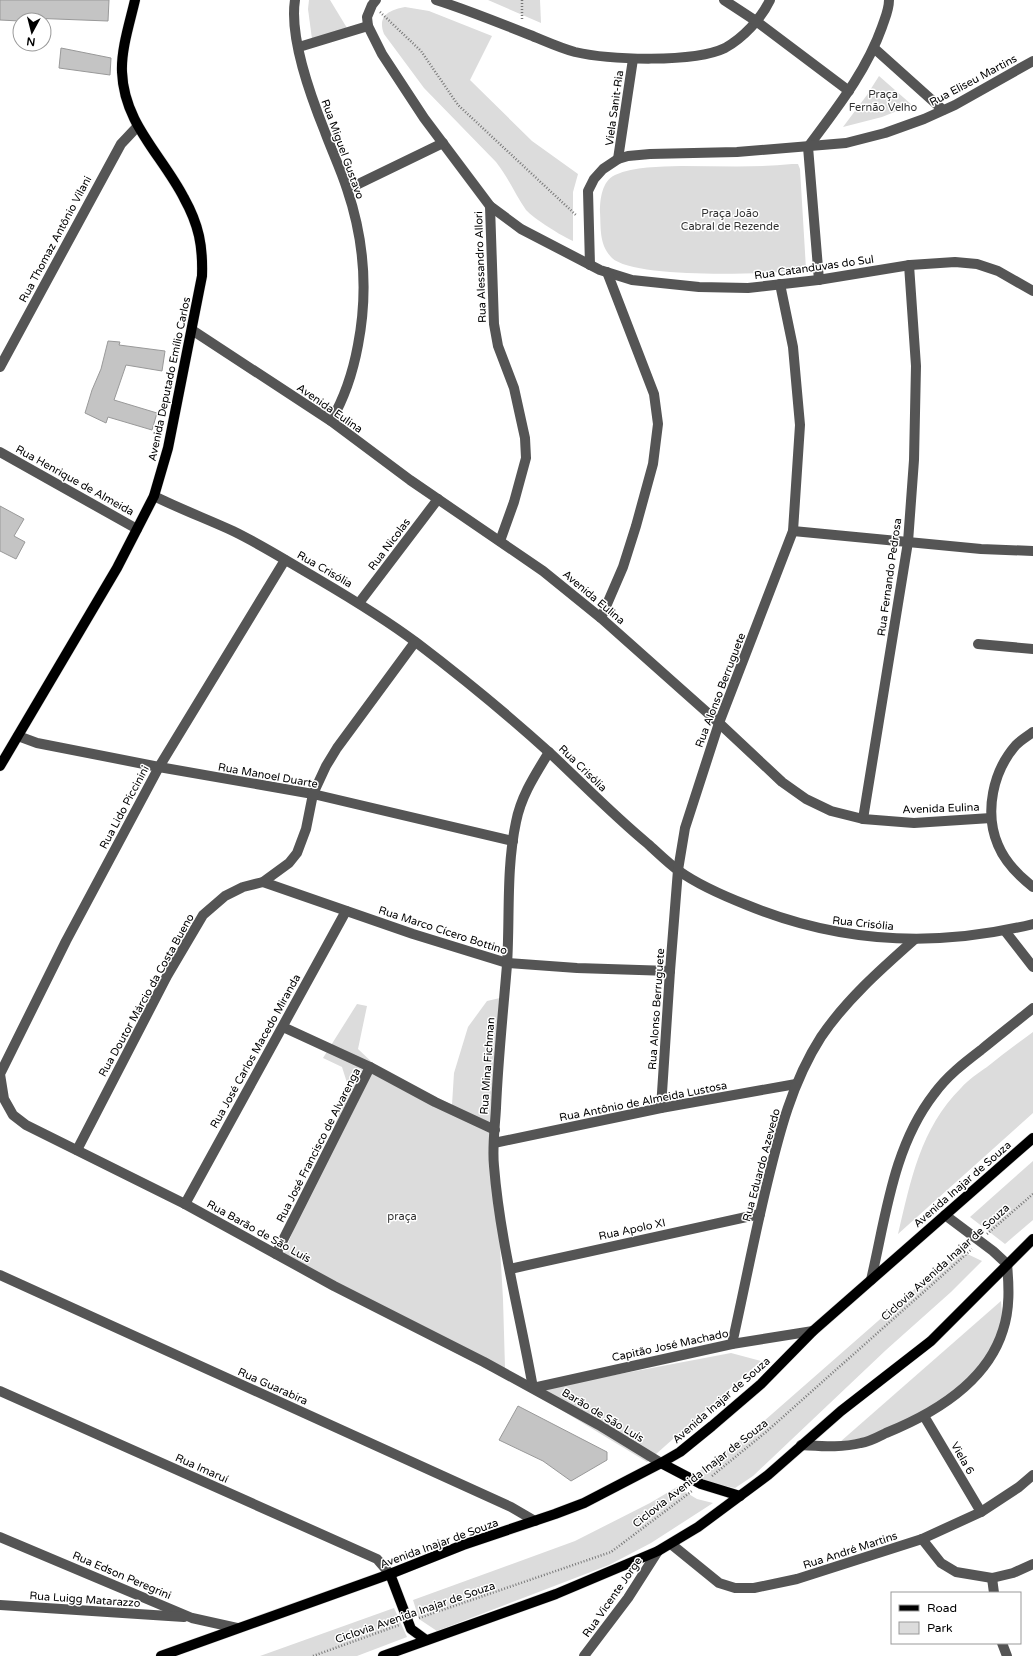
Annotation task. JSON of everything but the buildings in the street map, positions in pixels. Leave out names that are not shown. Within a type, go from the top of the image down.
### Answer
[{"type":"main road","name":"Avenida Deputado Emílio Carlos","points":[[0,766],[117,568],[154,496],[168,448],[202,276],[203,251],[198,230],[184,197],[137,127],[128,105],[122,70],[126,41],[135,0]]},
{"type":"main road","name":"Avenida Inajar de Souza","points":[[161,1656],[584,1503],[680,1452],[761,1384],[813,1331],[1033,1138]]},
{"type":"main road","points":[[385,1656],[408,1651],[426,1640],[556,1594],[658,1551],[698,1527],[768,1475],[841,1411],[931,1341],[1033,1239]]},
{"type":"main road","points":[[661,1463],[702,1484],[740,1496]]},
{"type":"main road","points":[[390,1574],[411,1629],[426,1640]]},
{"type":"street","name":"Rua Miguel Gustavo","points":[[295,0],[294,10],[302,65],[313,102],[348,189],[359,232],[363,268],[364,304],[354,364],[345,393],[330,421]]},
{"type":"street","points":[[436,0],[576,52],[605,57],[633,59],[679,57],[713,52],[725,48],[756,21],[770,0]]},
{"type":"street","points":[[724,0],[756,21],[849,91]]},
{"type":"street","points":[[819,280],[808,147],[849,91],[874,49],[889,9],[889,0]]},
{"type":"street","points":[[299,46],[368,26],[367,17],[371,2]]},
{"type":"street","name":"Rua Alessandro Allori","points":[[368,26],[382,54],[443,143],[490,206],[494,324],[498,346],[514,388],[526,438],[526,458],[514,502],[500,541]]},
{"type":"street","points":[[874,49],[943,110]]},
{"type":"street","name":"Viela Sanit-Ria","points":[[618,159],[633,59]]},
{"type":"street","name":"Rua Eliseu Martins","points":[[618,159],[628,156],[650,154],[737,152],[846,143],[885,133],[924,119],[1033,62]]},
{"type":"street","name":"Rua Thomaz Antônio Vilani","points":[[0,367],[121,144],[137,127]]},
{"type":"street","points":[[348,189],[443,143]]},
{"type":"street","points":[[590,264],[588,191],[594,179],[603,169],[618,159]]},
{"type":"street","name":"Rua Catanduvas do Sul","points":[[490,206],[521,229],[607,272],[632,280],[699,287],[748,288],[819,280],[909,265],[954,262],[977,264],[998,271],[1033,291]]},
{"type":"street","name":"Rua Fernando Pedrosa","points":[[863,818],[908,542],[914,460],[916,366],[909,265]]},
{"type":"street","points":[[601,618],[623,567],[636,526],[653,464],[658,424],[654,394],[607,272]]},
{"type":"street","name":"Rua Alonso Berruguete","points":[[661,1108],[678,870],[685,828],[719,723],[793,530],[800,426],[793,346],[780,284]]},
{"type":"street","name":"Avenida Eulina","points":[[192,330],[330,421],[438,499],[543,571],[601,618],[719,723],[782,782],[806,799],[831,810],[863,818],[914,822],[991,818]]},
{"type":"street","name":"Rua Henrique de Almeida","points":[[0,452],[138,529]]},
{"type":"street","name":"Rua Crisólia","points":[[154,496],[181,510],[233,531],[285,560],[359,603],[415,642],[482,695],[549,752],[626,826],[678,870],[716,893],[785,919],[824,930],[872,938],[915,939],[960,937],[1005,931],[1033,924]]},
{"type":"street","name":"Rua Nicolas","points":[[359,603],[438,499]]},
{"type":"street","points":[[793,530],[981,549],[1033,551]]},
{"type":"street","name":"Rua Lido Piccinini","points":[[0,1074],[66,941],[159,767],[285,560]]},
{"type":"street","name":"Rua Doutor Márcio da Costa Bueno","points":[[76,1150],[167,976],[203,916],[225,896],[243,887],[263,882],[289,863],[297,853],[306,829],[313,794],[326,766],[337,748],[415,642]]},
{"type":"street","points":[[978,644],[1033,649]]},
{"type":"street","points":[[1033,732],[1017,744],[1001,766],[993,792],[991,818],[998,845],[1012,868],[1033,887]]},
{"type":"street","name":"Rua Manoel Duarte","points":[[18,736],[37,743],[159,767],[313,794],[513,841]]},
{"type":"street","name":"Rua Mina Fichman","points":[[533,1388],[497,1194],[494,1164],[494,1143],[497,1078],[507,963],[511,857],[513,841],[521,803],[531,781],[549,752]]},
{"type":"street","name":"Rua Marco Cícero Bottino","points":[[263,882],[346,911],[507,963],[577,968],[670,971]]},
{"type":"street","name":"Rua José Carlos Macedo Miranda","points":[[185,1204],[346,911]]},
{"type":"street","points":[[1005,931],[1033,967]]},
{"type":"street","name":"Rua Eduardo Azevedo","points":[[732,1344],[777,1140],[796,1084],[821,1038],[850,1001],[878,972],[915,939]]},
{"type":"street","points":[[871,1280],[899,1161],[907,1139],[920,1114],[934,1093],[954,1072],[1033,1008]]},
{"type":"street","points":[[283,1027],[495,1130]]},
{"type":"street","name":"Rua José Francisco de Alvarenga","points":[[276,1254],[370,1068]]},
{"type":"street","name":"Rua Barão de São Luís","points":[[0,1074],[4,1098],[13,1115],[26,1125],[185,1204],[334,1286],[402,1319],[533,1388]]},
{"type":"street","name":"Rua Antônio de Almeida Lustosa","points":[[494,1143],[661,1108],[796,1084]]},
{"type":"street","name":"Rua Apolo XI","points":[[510,1269],[760,1214]]},
{"type":"street","points":[[800,1446],[836,1447],[862,1443],[924,1416],[957,1393],[982,1368],[997,1345],[1006,1320],[1009,1290],[1007,1264],[993,1251],[945,1215]]},
{"type":"street","name":"Rua Guarabira","points":[[0,1274],[511,1507],[535,1521]]},
{"type":"street","name":"Capitão José Machado","points":[[533,1388],[732,1344],[813,1331]]},
{"type":"street","name":"Barão de São Luís","points":[[533,1388],[599,1425],[661,1463]]},
{"type":"street","name":"Rua Imaruí","points":[[0,1391],[377,1559],[390,1574]]},
{"type":"street","name":"Viela 6","points":[[924,1416],[981,1512]]},
{"type":"street","name":"Rua André Martins","points":[[671,1544],[719,1582],[735,1588],[754,1588],[797,1579],[922,1539],[981,1512],[1020,1487],[1033,1475]]},
{"type":"street","name":"Rua Edson Peregrini","points":[[0,1536],[192,1618],[238,1628]]},
{"type":"street","points":[[922,1539],[941,1562],[956,1572],[992,1578],[1013,1573],[1033,1564]]},
{"type":"street","name":"Rua Vicente Jorge","points":[[584,1656],[628,1598],[658,1551]]},
{"type":"street","points":[[992,1578],[994,1592]]},
{"type":"street","name":"Rua Luigg Matarazzo","points":[[0,1605],[192,1618]]},
{"type":"street","points":[[1002,1644],[1007,1656]]},
{"type":"path","points":[[522,0],[523,32]]},
{"type":"path","points":[[381,12],[421,51],[458,105],[572,211]]},
{"type":"path","name":"Ciclovia Avenida Inajar de Souza","points":[[313,1656],[611,1552],[702,1484],[766,1432],[1033,1194]]},
{"type":"green space","points":[[309,0],[330,0],[347,28],[312,39],[308,9]]},
{"type":"green space","points":[[488,0],[540,0],[541,23]]},
{"type":"green space","points":[[405,7],[429,11],[492,36],[470,80],[532,141],[578,174],[573,192],[573,241],[548,227],[526,210],[496,162],[424,88],[384,34],[382,28],[383,18],[389,12]]},
{"type":"green space","name":"Praça Fernão Velho","points":[[879,76],[912,105],[882,117],[843,127],[867,95]]},
{"type":"green space","name":"Praça João Cabral de Rezende","points":[[798,164],[800,169],[806,269],[736,274],[675,272],[625,265],[612,258],[605,248],[601,230],[601,202],[607,181],[615,175],[639,168]]},
{"type":"green space","name":"praça","points":[[500,998],[493,1126],[503,1299],[505,1368],[490,1371],[281,1261],[349,1089],[342,1067],[323,1058],[357,1004],[367,1006],[358,1049],[378,1068],[452,1105],[454,1073],[468,1027],[487,1001]]},
{"type":"green space","points":[[1033,1032],[1033,1113],[898,1234],[919,1156],[926,1138],[947,1104],[967,1082]]},
{"type":"green space","points":[[1033,1161],[1033,1220],[1005,1244],[970,1217]]},
{"type":"green space","points":[[959,1250],[982,1261],[951,1292],[886,1350],[753,1476],[735,1488],[705,1482],[693,1476],[764,1421]]},
{"type":"green space","points":[[1001,1301],[1003,1327],[993,1351],[949,1398],[889,1435],[840,1442]]},
{"type":"green space","points":[[731,1353],[761,1361],[647,1462],[530,1391]]},
{"type":"green space","points":[[677,1487],[697,1499],[713,1503],[651,1543],[609,1565],[437,1631],[419,1619],[413,1600],[575,1541],[650,1503]]},
{"type":"green space","points":[[394,1608],[407,1637],[357,1656],[260,1656]]}]
